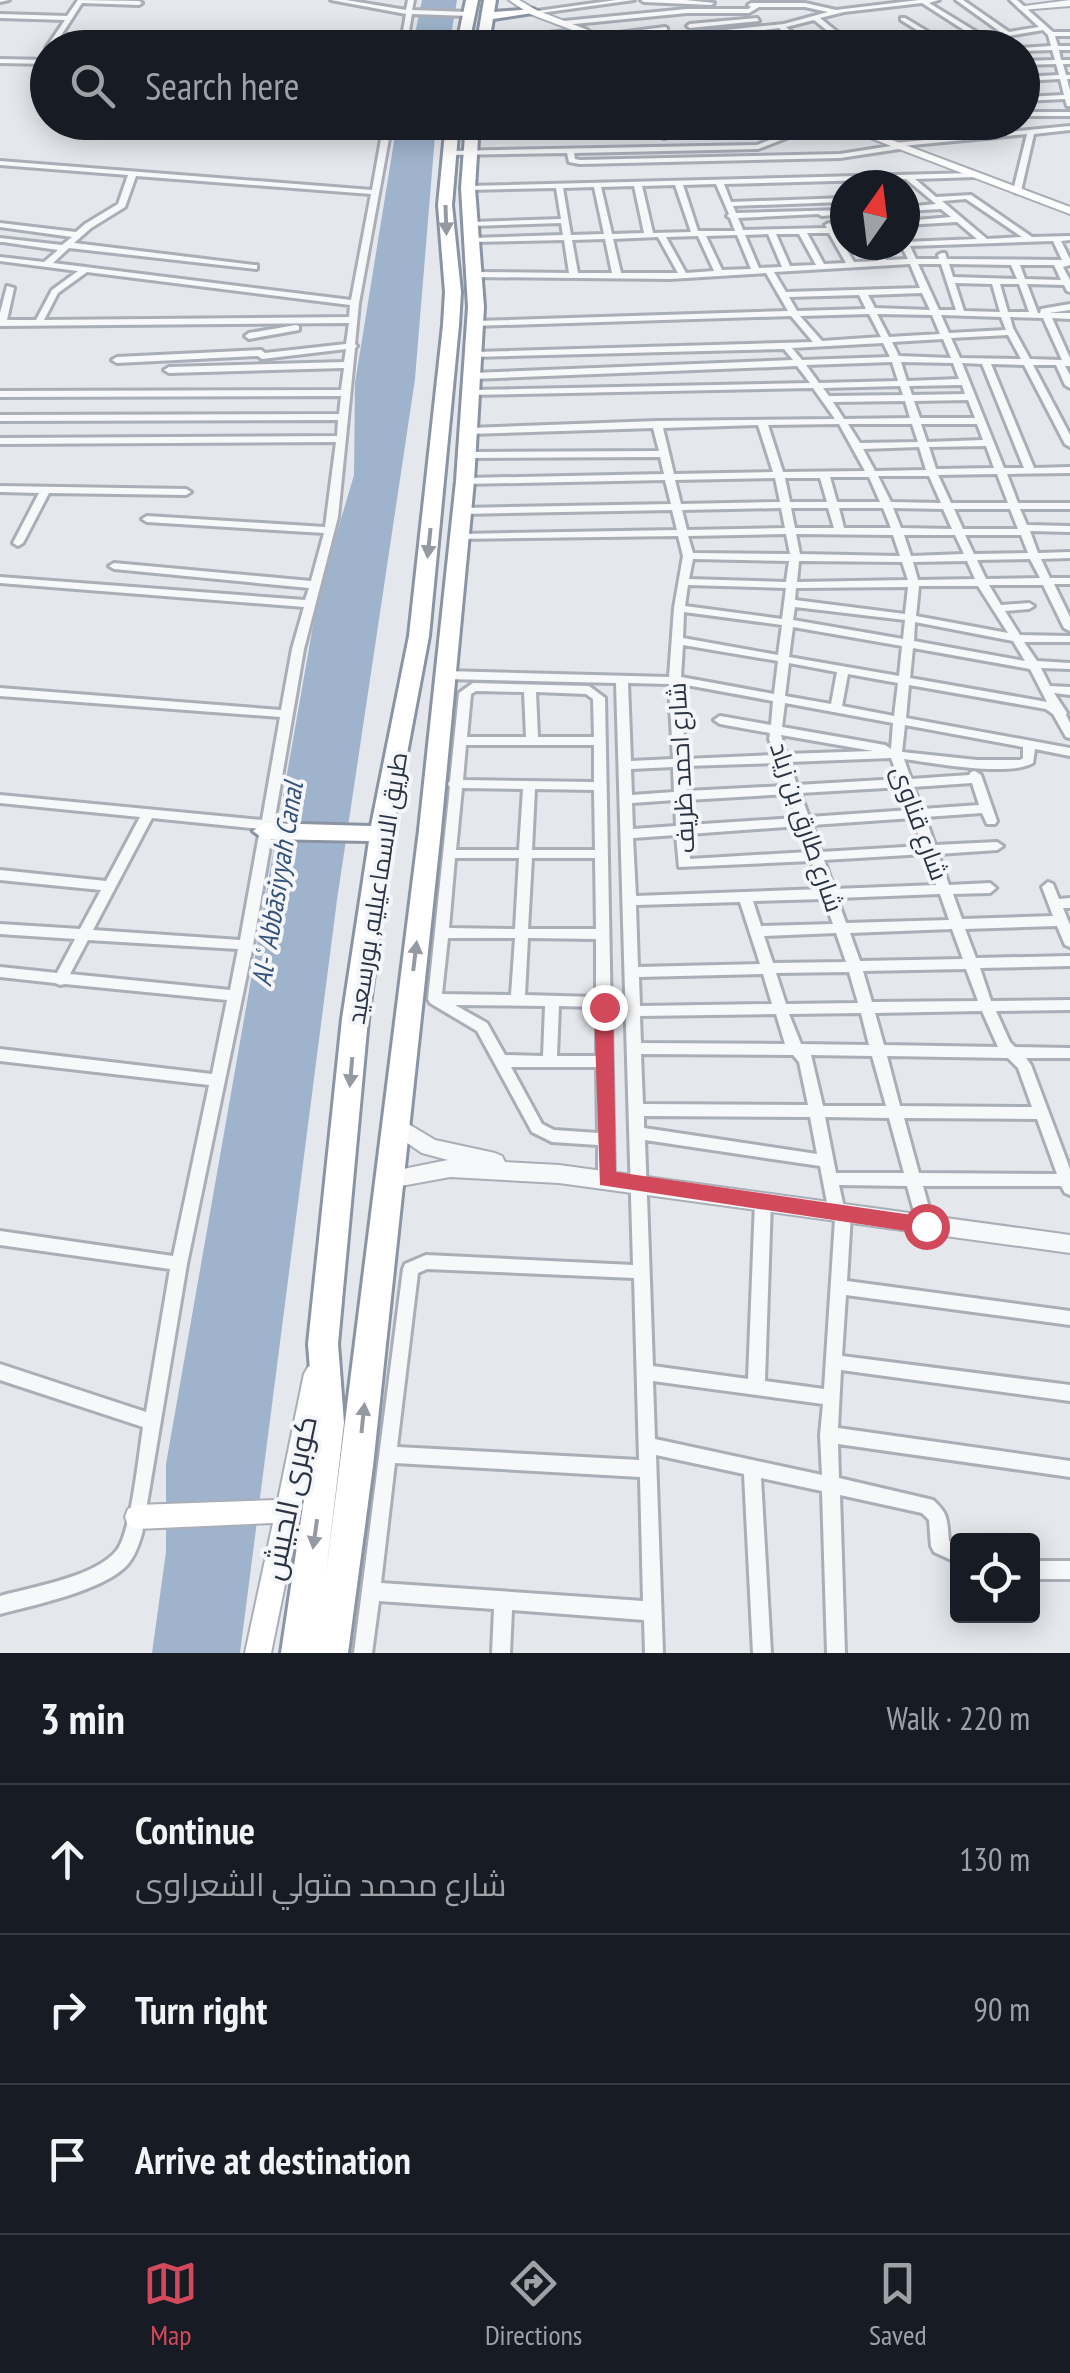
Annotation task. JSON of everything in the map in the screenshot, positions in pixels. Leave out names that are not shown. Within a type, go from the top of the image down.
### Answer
[{"type":"highway","points":[[484,30],[490,0]]},
{"type":"highway","points":[[486,16],[533,12]]},
{"type":"highway","name":"طريق الاسماعيليه, بورسعيد","points":[[332,1653],[390,1179],[469,440],[475,274],[468,188],[456,140]]},
{"type":"highway","name":"طريق الاسماعيليه, بورسعيد","points":[[298,1653],[328,1424],[323,1344],[371,827],[412,678],[453,308],[446,221],[465,140]]},
{"type":"highway","points":[[439,436],[456,444],[469,440]]},
{"type":"highway","points":[[268,825],[371,827]]},
{"type":"main road","points":[[514,0],[533,12],[582,30]]},
{"type":"main road","points":[[880,140],[1070,210]]},
{"type":"main road","name":"كوبرى الجيش","points":[[258,1653],[323,1344]]},
{"type":"main road","points":[[145,1517],[287,1512]]},
{"type":"street","points":[[15,16],[27,0]]},
{"type":"street","points":[[334,0],[412,12],[470,7]]},
{"type":"street","points":[[408,30],[411,0]]},
{"type":"street","points":[[533,12],[631,0]]},
{"type":"street","points":[[644,0],[753,8]]},
{"type":"street","points":[[741,30],[780,26],[837,12],[936,0]]},
{"type":"street","points":[[959,0],[997,30]]},
{"type":"street","points":[[61,30],[81,1],[140,3]]},
{"type":"street","points":[[924,2],[969,30]]},
{"type":"street","points":[[1017,4],[1070,4]]},
{"type":"street","points":[[1017,4],[1049,31],[1065,62],[1069,98],[1040,99]]},
{"type":"street","points":[[564,23],[805,5],[837,12]]},
{"type":"street","points":[[753,8],[765,28]]},
{"type":"street","points":[[0,16],[70,18]]},
{"type":"street","points":[[815,18],[831,30]]},
{"type":"street","points":[[903,19],[921,30]]},
{"type":"street","points":[[658,30],[757,20]]},
{"type":"street","points":[[780,26],[785,30]]},
{"type":"street","points":[[1040,34],[1049,31],[1070,34]]},
{"type":"street","points":[[1040,46],[1070,48]]},
{"type":"street","points":[[0,61],[30,62]]},
{"type":"street","points":[[1040,63],[1065,62]]},
{"type":"street","points":[[1040,80],[1066,80]]},
{"type":"street","points":[[1040,85],[1066,80]]},
{"type":"street","points":[[1040,114],[1070,114]]},
{"type":"street","points":[[1040,131],[1070,128]]},
{"type":"street","points":[[0,1604],[102,1572],[126,1553],[145,1517],[153,1422],[179,1264],[246,945],[286,714],[330,530],[355,303],[384,140]]},
{"type":"street","points":[[669,140],[672,149]]},
{"type":"street","points":[[459,153],[758,147],[776,140]]},
{"type":"street","points":[[570,151],[576,162],[840,156],[954,140]]},
{"type":"street","points":[[1017,191],[1029,140]]},
{"type":"street","points":[[647,150],[655,183]]},
{"type":"street","points":[[0,163],[374,192]]},
{"type":"street","points":[[0,174],[12,163]]},
{"type":"street","points":[[920,176],[973,174]]},
{"type":"street","points":[[46,265],[78,234],[122,205],[132,175]]},
{"type":"street","points":[[468,188],[830,178]]},
{"type":"street","points":[[793,180],[802,202]]},
{"type":"street","points":[[719,181],[756,270]]},
{"type":"street","points":[[678,182],[719,273]]},
{"type":"street","points":[[637,183],[655,235],[683,275]]},
{"type":"street","points":[[597,184],[617,275]]},
{"type":"street","points":[[559,185],[574,274]]},
{"type":"street","points":[[920,187],[986,242]]},
{"type":"street","points":[[934,198],[968,197],[1031,240]]},
{"type":"street","points":[[728,204],[830,200]]},
{"type":"street","points":[[815,201],[830,227]]},
{"type":"street","points":[[920,208],[943,206]]},
{"type":"street","points":[[732,216],[830,213]]},
{"type":"street","points":[[920,222],[959,220]]},
{"type":"street","points":[[471,232],[564,221]]},
{"type":"street","points":[[0,225],[78,234]]},
{"type":"street","points":[[2,242],[18,227]]},
{"type":"street","points":[[800,230],[820,266]]},
{"type":"street","points":[[471,232],[566,237],[830,230]]},
{"type":"street","points":[[770,231],[787,268]]},
{"type":"street","points":[[920,244],[1064,239],[1066,263]]},
{"type":"street","points":[[1020,240],[1031,263]]},
{"type":"street","points":[[2,242],[254,267]]},
{"type":"street","points":[[937,243],[960,311]]},
{"type":"street","points":[[0,259],[355,303]]},
{"type":"street","points":[[849,260],[851,264]]},
{"type":"street","points":[[475,274],[683,275],[945,260],[1066,263]]},
{"type":"street","points":[[915,261],[1034,556],[1066,613],[1070,628]]},
{"type":"street","points":[[1015,263],[1066,362],[1070,385]]},
{"type":"street","points":[[1066,263],[1058,266],[1069,285]]},
{"type":"street","points":[[39,322],[53,294],[84,270]]},
{"type":"street","points":[[769,270],[795,316],[820,344]]},
{"type":"street","points":[[952,280],[1069,285]]},
{"type":"street","points":[[994,281],[1011,332],[1070,444]]},
{"type":"street","points":[[10,288],[1,323],[354,322]]},
{"type":"street","points":[[783,296],[924,290]]},
{"type":"street","points":[[862,292],[896,358],[932,472],[958,532],[982,583],[1065,715],[1070,734]]},
{"type":"street","points":[[1040,314],[1046,309],[1070,307]]},
{"type":"street","points":[[476,324],[933,310],[1070,316]]},
{"type":"street","points":[[238,321],[263,358]]},
{"type":"street","points":[[249,336],[354,322]]},
{"type":"street","points":[[473,374],[786,346],[1011,332]]},
{"type":"street","points":[[169,370],[352,346]]},
{"type":"street","name":"شارع قناوى","points":[[786,346],[829,399],[875,473],[889,504],[914,584],[896,753],[986,1006],[1004,1045],[1024,1065],[1068,1184]]},
{"type":"street","points":[[117,360],[263,358],[350,365]]},
{"type":"street","points":[[473,374],[896,358],[1066,362]]},
{"type":"street","points":[[985,360],[1030,470]]},
{"type":"street","points":[[473,374],[818,384],[964,382]]},
{"type":"street","points":[[0,394],[346,392]]},
{"type":"street","points":[[829,399],[970,398]]},
{"type":"street","points":[[0,418],[344,417]]},
{"type":"street","points":[[469,440],[658,424],[979,421]]},
{"type":"street","name":"شارع طارق بن زياد","points":[[762,422],[786,505],[795,559],[787,658],[774,730],[855,967],[926,1226]]},
{"type":"street","name":"شارع احمد ظريف","points":[[658,424],[688,556],[679,608],[675,680],[680,830],[686,864],[997,846]]},
{"type":"street","points":[[0,441],[342,438]]},
{"type":"street","points":[[469,440],[664,454]]},
{"type":"street","points":[[858,446],[988,443]]},
{"type":"street","points":[[465,481],[1070,470]]},
{"type":"street","points":[[824,474],[840,531]]},
{"type":"street","points":[[0,489],[186,492]]},
{"type":"street","points":[[18,544],[45,490]]},
{"type":"street","points":[[462,511],[889,504],[1070,506]]},
{"type":"street","points":[[148,520],[330,530]]},
{"type":"street","points":[[460,537],[1070,529]]},
{"type":"street","points":[[688,556],[907,559],[1070,554]]},
{"type":"street","points":[[114,566],[315,585]]},
{"type":"street","points":[[0,580],[310,604]]},
{"type":"street","points":[[682,582],[793,585],[1070,581]]},
{"type":"street","points":[[792,603],[912,618],[1016,638],[1070,639]]},
{"type":"street","points":[[997,608],[1029,606]]},
{"type":"street","points":[[679,608],[1034,665],[1070,666]]},
{"type":"street","points":[[676,640],[1048,706],[1065,715]]},
{"type":"street","points":[[836,708],[844,668]]},
{"type":"street","points":[[445,674],[675,680],[1070,752]]},
{"type":"street","points":[[622,680],[654,1653]]},
{"type":"street","points":[[530,689],[532,741]]},
{"type":"street","points":[[1047,689],[1070,691]]},
{"type":"street","points":[[436,998],[454,784],[468,690],[595,692],[599,698],[600,741],[606,1179]]},
{"type":"street","points":[[0,692],[286,714]]},
{"type":"street","points":[[720,720],[971,763],[1026,763],[1030,745]]},
{"type":"street","points":[[459,741],[600,741]]},
{"type":"street","points":[[625,765],[896,753]]},
{"type":"street","points":[[627,834],[917,814],[988,815],[971,763]]},
{"type":"street","points":[[626,798],[976,779]]},
{"type":"street","points":[[454,784],[601,786]]},
{"type":"street","points":[[518,1000],[529,786]]},
{"type":"street","points":[[0,799],[268,825]]},
{"type":"street","points":[[60,980],[148,813]]},
{"type":"street","points":[[449,854],[601,854]]},
{"type":"street","points":[[0,875],[110,886]]},
{"type":"street","points":[[1048,887],[1062,904],[1062,920],[1069,938]]},
{"type":"street","points":[[630,901],[990,888]]},
{"type":"street","points":[[745,897],[792,1044],[806,1060],[840,1213],[829,1435],[836,1653]]},
{"type":"street","points":[[757,930],[1062,920]]},
{"type":"street","points":[[0,930],[246,945]]},
{"type":"street","points":[[442,933],[602,934]]},
{"type":"street","points":[[632,972],[1070,961]]},
{"type":"street","points":[[0,972],[236,996]]},
{"type":"street","points":[[436,998],[604,1002]]},
{"type":"street","points":[[436,998],[479,1023],[540,1131],[552,1136],[606,1140]]},
{"type":"street","points":[[550,1061],[552,1001]]},
{"type":"street","points":[[633,1010],[1070,1005]]},
{"type":"street","points":[[635,1048],[1070,1053]]},
{"type":"street","points":[[0,1054],[218,1080]]},
{"type":"street","points":[[501,1061],[604,1062]]},
{"type":"street","points":[[637,1110],[1042,1113]]},
{"type":"street","points":[[395,1124],[430,1147],[450,1154],[559,1174]]},
{"type":"street","points":[[638,1133],[826,1161]]},
{"type":"street","points":[[390,1179],[450,1168],[559,1174],[1070,1244]]},
{"type":"street","points":[[830,1178],[1068,1184]]},
{"type":"street","points":[[756,1388],[763,1201]]},
{"type":"street","points":[[0,1238],[179,1264]]},
{"type":"street","points":[[363,1653],[407,1278],[415,1265],[426,1262],[642,1272]]},
{"type":"street","points":[[838,1287],[1070,1318]]},
{"type":"street","points":[[834,1362],[1070,1393]]},
{"type":"street","points":[[0,1372],[153,1422]]},
{"type":"street","points":[[645,1372],[831,1398]]},
{"type":"street","points":[[829,1435],[1070,1469]]},
{"type":"street","points":[[648,1445],[829,1482],[931,1508],[938,1516],[940,1546],[950,1550]]},
{"type":"street","points":[[387,1454],[648,1469]]},
{"type":"street","points":[[752,1467],[762,1653]]},
{"type":"street","points":[[1040,1570],[1070,1570]]},
{"type":"street","points":[[370,1592],[652,1611]]},
{"type":"street","points":[[501,1653],[503,1602]]},
{"type":"water","points":[[422,0],[457,0],[452,30],[416,30]]},
{"type":"water","name":"Al-ʿAbbāsiyyah Canal","points":[[394,140],[435,140],[415,379],[337,900],[240,1653],[152,1653],[166,1552],[166,1464],[318,597],[354,475],[355,383]]},
{"type":"route","points":[[604,1007],[606,1179],[926,1226]]}]
